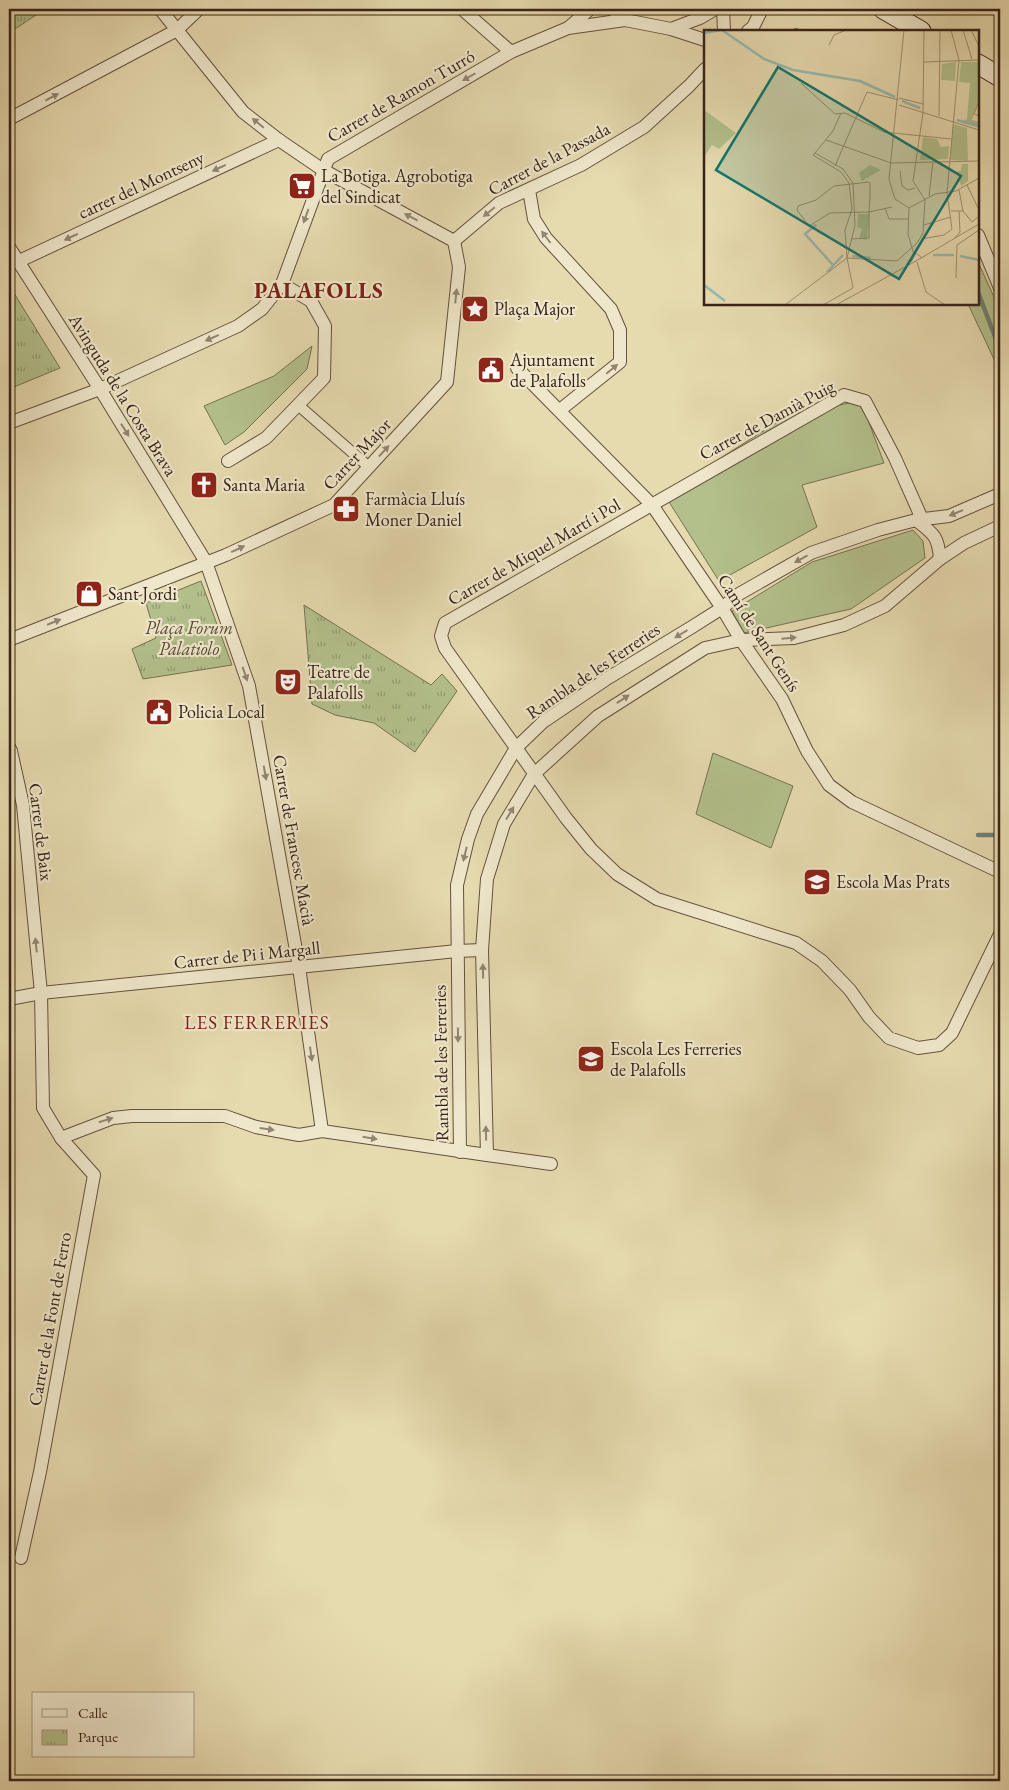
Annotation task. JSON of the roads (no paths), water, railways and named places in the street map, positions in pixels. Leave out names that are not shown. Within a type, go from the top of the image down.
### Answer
[{"type":"main road","points":[[883,9],[920,30]]},
{"type":"main road","points":[[979,65],[1000,77]]},
{"type":"street","points":[[160,9],[243,112],[279,140],[323,170],[454,241]]},
{"type":"street","points":[[9,120],[177,30],[199,9]]},
{"type":"street","points":[[462,9],[511,52]]},
{"type":"street","name":"Carrer de Ramon Turró","points":[[568,28],[590,9]]},
{"type":"street","points":[[612,9],[625,20]]},
{"type":"street","points":[[671,29],[700,18],[715,9]]},
{"type":"street","points":[[723,9],[724,30]]},
{"type":"street","points":[[752,30],[762,9]]},
{"type":"street","name":"Carrer de Ramon Turró","points":[[9,423],[100,389],[238,326],[262,309],[282,284],[328,158],[511,52],[568,28],[625,20],[671,29],[704,40]]},
{"type":"street","name":"Carrer de la Passada","points":[[454,241],[499,204],[581,165],[644,127],[704,70]]},
{"type":"street","name":"carrer del Montseny","points":[[18,262],[279,140]]},
{"type":"street","points":[[529,190],[534,219],[546,238],[611,309],[620,330],[620,362],[560,410]]},
{"type":"street","points":[[979,237],[1000,288]]},
{"type":"street","name":"Carrer Major","points":[[9,640],[226,555],[334,505],[447,382],[459,267],[454,241]]},
{"type":"street","name":"Avinguda de la Costa Brava","points":[[9,247],[100,389],[206,562]]},
{"type":"street","points":[[228,461],[266,438],[324,378],[325,326],[311,301],[282,284]]},
{"type":"street","name":"Camí de Sant Genís","points":[[517,368],[652,504],[722,608],[740,640],[782,699],[807,751],[829,785],[852,802],[1000,872]]},
{"type":"street","name":"Carrer de Damià Puig","points":[[652,504],[844,395],[865,400],[894,458],[919,519]]},
{"type":"street","points":[[298,405],[369,467]]},
{"type":"street","name":"Rambla de les Ferreries","points":[[551,1164],[460,1152],[457,885],[468,839],[477,814],[516,748],[543,722],[608,678],[722,608],[739,594],[811,553],[878,530],[919,519],[949,516],[1000,494]]},
{"type":"street","name":"Carrer de Miquel Martí i Pol","points":[[516,748],[444,648],[441,636],[445,623],[652,504]]},
{"type":"street","points":[[919,519],[932,532],[939,543],[940,560]]},
{"type":"street","points":[[487,1155],[482,950],[487,879],[504,824],[534,774],[598,716],[666,671],[705,648],[740,640],[794,638],[844,625],[886,606],[940,560],[964,543],[1000,526]]},
{"type":"street","name":"Carrer de Francesc Macià","points":[[206,562],[249,686],[299,967],[322,1131]]},
{"type":"street","name":"Carrer de Baix","points":[[9,747],[23,805],[42,993],[43,1108],[61,1138],[94,1175]]},
{"type":"street","points":[[516,748],[591,849],[618,874],[657,898],[796,943],[822,961],[850,990],[869,1017],[889,1038],[918,1048],[939,1045],[952,1034],[1000,934]]},
{"type":"street","name":"Carrer de Pi i Margall","points":[[9,999],[42,993],[482,950]]},
{"type":"street","points":[[61,1138],[113,1118],[132,1116],[225,1116],[256,1127],[299,1135],[322,1131],[460,1152]]},
{"type":"street","name":"Carrer de la Font de Ferro","points":[[21,1558],[40,1472],[94,1175]]},
{"type":"waterway","points":[[979,295],[1000,350]]},
{"type":"waterway","points":[[978,835],[1000,835]]},
{"type":"place","name":"La Botiga. Agrobotiga del Sindicat","points":[[302,186]]},
{"type":"place","name":"Plaça Major","points":[[475,309]]},
{"type":"place","name":"Ajuntament de Palafolls","points":[[491,370]]},
{"type":"place","name":"Santa Maria","points":[[204,485]]},
{"type":"place","name":"Farmàcia Lluís Moner Daniel","points":[[346,509]]},
{"type":"place","name":"Sant Jordi","points":[[89,594]]},
{"type":"place","name":"Teatre de Palafolls","points":[[288,682]]},
{"type":"place","name":"Policia Local","points":[[159,712]]},
{"type":"place","name":"Escola Mas Prats","points":[[817,882]]},
{"type":"place","name":"Escola Les Ferreries de Palafolls","points":[[591,1059]]},
{"type":"district","name":"PALAFOLLS","points":[[319,290]]},
{"type":"district","name":"LES FERRERIES","points":[[257,1022]]},
{"type":"park label","name":"Plaça Forum Palatiolo","points":[[189,638]]}]
